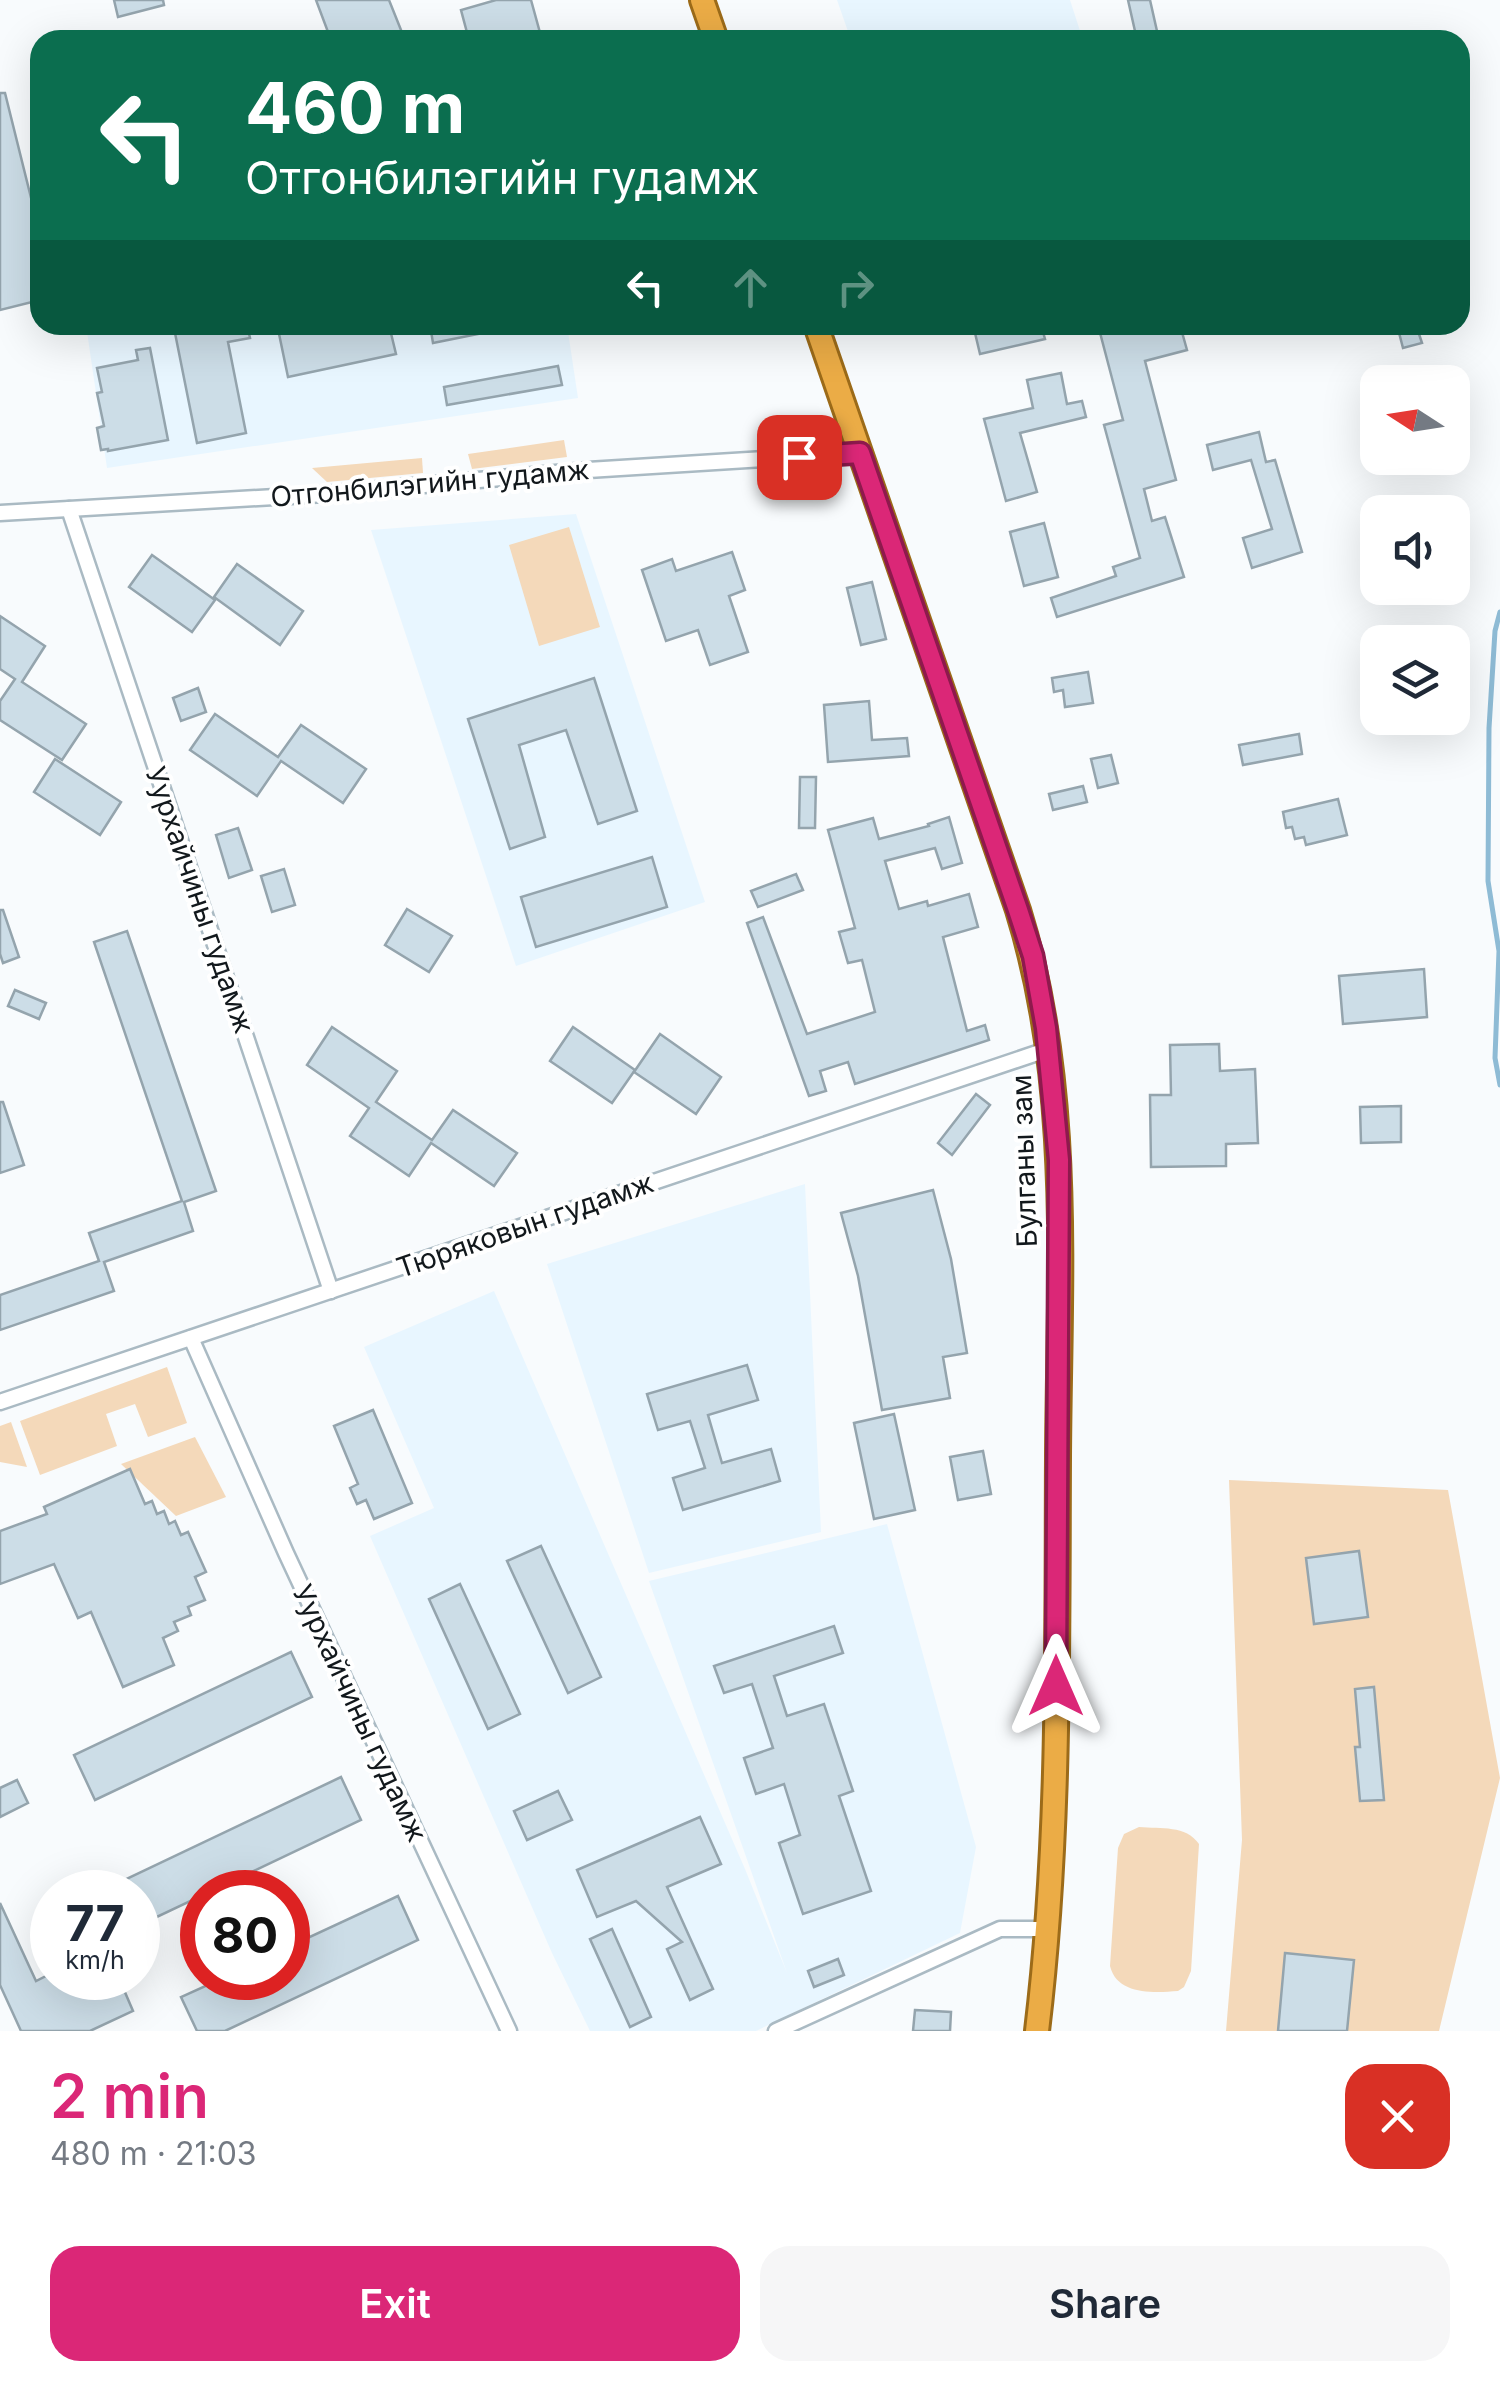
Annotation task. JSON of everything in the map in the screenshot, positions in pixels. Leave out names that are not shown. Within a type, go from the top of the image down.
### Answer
[{"type":"highway","points":[[702,0],[712,30]]},
{"type":"highway","name":"Булганы зам","points":[[819,335],[1033,956],[1049,1048],[1059,1160],[1056,1760],[1049,1929],[1037,2031]]},
{"type":"street","name":"Отгонбилэгийн гудамж","points":[[0,513],[325,494],[588,470],[860,453]]},
{"type":"street","name":"Уурхайчины гудамж","points":[[69,509],[331,1290]]},
{"type":"street","name":"Тюряковын гудамж","points":[[0,1402],[1049,1048]]},
{"type":"street","name":"Уурхайчины гудамж","points":[[190,1338],[509,2031]]},
{"type":"street","points":[[776,2031],[1000,1929],[1049,1929]]},
{"type":"shaded area","points":[[837,0],[1070,0],[1080,30],[848,30]]},
{"type":"shaded area","points":[[87,335],[569,335],[578,398],[107,468]]},
{"type":"shaded area","points":[[564,440],[567,457],[472,469],[468,454]]},
{"type":"shaded area","points":[[422,458],[423,473],[327,482],[312,468]]},
{"type":"shaded area","points":[[576,514],[705,902],[516,966],[371,530]]},
{"type":"shaded area","points":[[569,527],[600,627],[539,646],[509,545]]},
{"type":"shaded area","points":[[805,1184],[821,1532],[649,1573],[547,1264]]},
{"type":"shaded area","points":[[494,1291],[787,1973],[649,1581],[887,1524],[976,1847],[960,1933],[756,2031],[590,2031],[552,1953],[370,1536],[434,1508],[364,1347]]},
{"type":"shaded area","points":[[167,1367],[187,1423],[148,1437],[135,1404],[106,1414],[117,1446],[40,1475],[20,1421]]},
{"type":"shaded area","points":[[11,1422],[27,1467],[0,1462],[0,1426]]},
{"type":"shaded area","points":[[195,1437],[226,1497],[176,1516],[121,1464]]},
{"type":"shaded area","points":[[1229,1480],[1448,1490],[1500,1778],[1439,2031],[1226,2031],[1242,1840]]},
{"type":"shaded area","points":[[1139,1827],[1180,1831],[1199,1844],[1191,1971],[1178,1991],[1147,1992],[1128,1987],[1110,1966],[1118,1848],[1124,1834]]},
{"type":"building","points":[[114,0],[163,0],[164,5],[118,17]]},
{"type":"building","points":[[316,0],[389,0],[401,30],[327,30]]},
{"type":"building","points":[[496,0],[531,0],[539,30],[466,30],[461,10]]},
{"type":"building","points":[[1128,0],[1150,0],[1157,30],[1135,30]]},
{"type":"building","points":[[0,93],[5,93],[30,194],[30,302],[0,310]]},
{"type":"building","points":[[175,335],[249,335],[250,338],[228,342],[246,433],[197,443]]},
{"type":"building","points":[[279,335],[391,335],[396,354],[288,377]]},
{"type":"building","points":[[432,335],[473,335],[433,343]]},
{"type":"building","points":[[975,335],[1044,335],[1045,339],[980,354]]},
{"type":"building","points":[[1101,335],[1183,335],[1187,350],[1145,361],[1176,480],[1144,489],[1152,521],[1165,517],[1184,577],[1057,617],[1051,598],[1116,576],[1113,567],[1140,558],[1104,425],[1123,420]]},
{"type":"building","points":[[1400,335],[1419,335],[1422,343],[1403,348]]},
{"type":"building","points":[[150,348],[168,440],[101,450],[97,428],[104,426],[97,368],[138,360],[136,350]]},
{"type":"building","points":[[558,366],[562,385],[447,405],[444,387]]},
{"type":"building","points":[[1061,373],[1067,404],[1082,401],[1086,417],[1020,433],[1037,492],[1006,501],[984,419],[1033,408],[1027,380]]},
{"type":"building","points":[[1259,432],[1266,462],[1275,460],[1302,552],[1252,568],[1243,538],[1272,529],[1251,460],[1213,470],[1207,445]]},
{"type":"building","points":[[1044,523],[1058,577],[1024,586],[1010,532]]},
{"type":"building","points":[[732,552],[745,590],[729,596],[748,652],[710,665],[698,630],[666,641],[642,570],[672,559],[676,571]]},
{"type":"building","points":[[152,555],[215,600],[192,632],[129,587]]},
{"type":"building","points":[[237,564],[303,611],[280,645],[214,597]]},
{"type":"building","points":[[872,582],[886,639],[861,645],[847,588]]},
{"type":"building","points":[[0,616],[45,646],[22,682],[86,724],[62,760],[0,720],[0,701],[15,679],[0,669]]},
{"type":"building","points":[[1088,672],[1093,703],[1065,707],[1063,690],[1054,692],[1052,678]]},
{"type":"building","points":[[594,678],[637,811],[598,824],[566,730],[519,745],[545,837],[510,849],[468,719]]},
{"type":"building","points":[[198,688],[206,712],[181,721],[173,698]]},
{"type":"building","points":[[869,701],[872,740],[907,738],[909,756],[828,762],[824,705]]},
{"type":"building","points":[[215,714],[278,757],[301,725],[366,769],[343,803],[281,761],[257,796],[190,750]]},
{"type":"building","points":[[1299,734],[1302,754],[1243,765],[1239,745]]},
{"type":"building","points":[[1111,755],[1118,783],[1098,788],[1091,759]]},
{"type":"building","points":[[55,759],[121,802],[100,835],[34,792]]},
{"type":"building","points":[[800,777],[816,777],[815,828],[799,828]]},
{"type":"building","points":[[1083,786],[1087,802],[1053,810],[1049,794]]},
{"type":"building","points":[[1338,799],[1347,835],[1306,845],[1304,837],[1295,839],[1292,827],[1286,828],[1283,812]]},
{"type":"building","points":[[949,817],[962,863],[942,869],[935,848],[885,861],[899,909],[927,901],[928,906],[969,894],[978,927],[943,937],[967,1031],[985,1025],[989,1040],[855,1084],[848,1062],[820,1071],[826,1091],[809,1096],[747,923],[763,917],[807,1034],[875,1012],[862,960],[848,963],[839,932],[855,928],[828,830],[873,818],[879,839]]},
{"type":"building","points":[[238,828],[252,870],[229,878],[216,835]]},
{"type":"building","points":[[652,857],[667,907],[536,947],[521,897]]},
{"type":"building","points":[[284,869],[295,905],[272,912],[261,876]]},
{"type":"building","points":[[796,874],[803,890],[758,907],[751,891]]},
{"type":"building","points":[[407,909],[452,936],[429,972],[385,945]]},
{"type":"building","points":[[0,910],[19,957],[3,963],[0,954]]},
{"type":"building","points":[[127,931],[216,1191],[184,1202],[193,1231],[104,1262],[114,1291],[0,1330],[0,1295],[99,1261],[89,1233],[182,1201],[94,942]]},
{"type":"building","points":[[1424,969],[1427,1017],[1343,1024],[1339,976]]},
{"type":"building","points":[[15,990],[46,1003],[39,1019],[8,1006]]},
{"type":"building","points":[[332,1027],[397,1071],[376,1102],[432,1140],[453,1110],[517,1153],[494,1186],[431,1143],[409,1176],[350,1136],[369,1108],[307,1065]]},
{"type":"building","points":[[573,1027],[635,1070],[612,1103],[550,1061]]},
{"type":"building","points":[[660,1034],[721,1077],[696,1114],[634,1072]]},
{"type":"building","points":[[1219,1044],[1220,1071],[1255,1069],[1258,1143],[1226,1144],[1226,1166],[1151,1167],[1150,1095],[1171,1095],[1170,1045]]},
{"type":"building","points":[[976,1094],[990,1105],[952,1155],[938,1143]]},
{"type":"building","points":[[0,1102],[24,1165],[0,1173]]},
{"type":"building","points":[[1401,1106],[1401,1142],[1361,1143],[1360,1107]]},
{"type":"building","points":[[933,1190],[951,1259],[967,1353],[943,1357],[950,1398],[882,1410],[858,1276],[841,1213]]},
{"type":"building","points":[[747,1365],[758,1400],[708,1415],[722,1463],[771,1449],[780,1481],[683,1510],[673,1478],[705,1468],[690,1421],[658,1430],[647,1394]]},
{"type":"building","points":[[373,1410],[412,1503],[374,1519],[366,1500],[357,1504],[350,1488],[358,1484],[334,1426]]},
{"type":"building","points":[[894,1414],[915,1510],[874,1519],[854,1423]]},
{"type":"building","points":[[983,1451],[991,1494],[958,1500],[950,1457]]},
{"type":"building","points":[[130,1469],[145,1504],[152,1501],[157,1514],[164,1511],[169,1524],[175,1521],[181,1535],[188,1532],[206,1572],[195,1577],[205,1600],[188,1607],[191,1615],[174,1622],[178,1631],[163,1638],[174,1665],[123,1687],[91,1612],[78,1618],[54,1564],[0,1584],[0,1531],[47,1514],[44,1507]]},
{"type":"building","points":[[541,1546],[601,1677],[568,1693],[507,1561]]},
{"type":"building","points":[[1359,1551],[1368,1617],[1314,1624],[1306,1558]]},
{"type":"building","points":[[460,1584],[520,1714],[488,1729],[429,1599]]},
{"type":"building","points":[[834,1626],[843,1653],[774,1676],[787,1716],[824,1704],[853,1791],[839,1796],[871,1891],[803,1914],[779,1843],[800,1835],[784,1784],[756,1794],[744,1758],[773,1748],[752,1684],[724,1693],[714,1666]]},
{"type":"building","points":[[291,1652],[312,1697],[95,1800],[74,1755]]},
{"type":"building","points":[[1374,1687],[1384,1800],[1360,1801],[1355,1689]]},
{"type":"building","points":[[341,1777],[361,1820],[256,1870],[180,1870],[180,1906],[160,1915],[160,1870],[145,1870]]},
{"type":"building","points":[[17,1780],[28,1803],[0,1817],[0,1788]]},
{"type":"building","points":[[558,1791],[572,1820],[527,1840],[514,1811]]},
{"type":"building","points":[[700,1817],[721,1864],[667,1887],[713,1989],[690,2000],[667,1949],[682,1942],[636,1901],[597,1917],[577,1870]]},
{"type":"building","points":[[398,1896],[418,1940],[310,1991],[310,1937]]},
{"type":"building","points":[[0,1903],[30,1968],[30,2000],[128,2000],[133,2011],[90,2031],[21,2031],[0,1985]]},
{"type":"building","points":[[612,1929],[651,2017],[630,2027],[590,1939]]},
{"type":"building","points":[[1285,1953],[1354,1960],[1347,2031],[1278,2031]]},
{"type":"building","points":[[838,1959],[844,1975],[814,1987],[808,1971]]},
{"type":"building","points":[[182,2000],[291,2000],[225,2031],[197,2031]]},
{"type":"building","points":[[915,2010],[951,2012],[950,2031],[913,2031]]},
{"type":"waterway","points":[[1500,612],[1495,631],[1489,728],[1488,881],[1499,951],[1495,1058],[1500,1085]]},
{"type":"route","points":[[799,457],[860,453],[1033,956],[1049,1048],[1059,1160],[1056,1686]]}]
